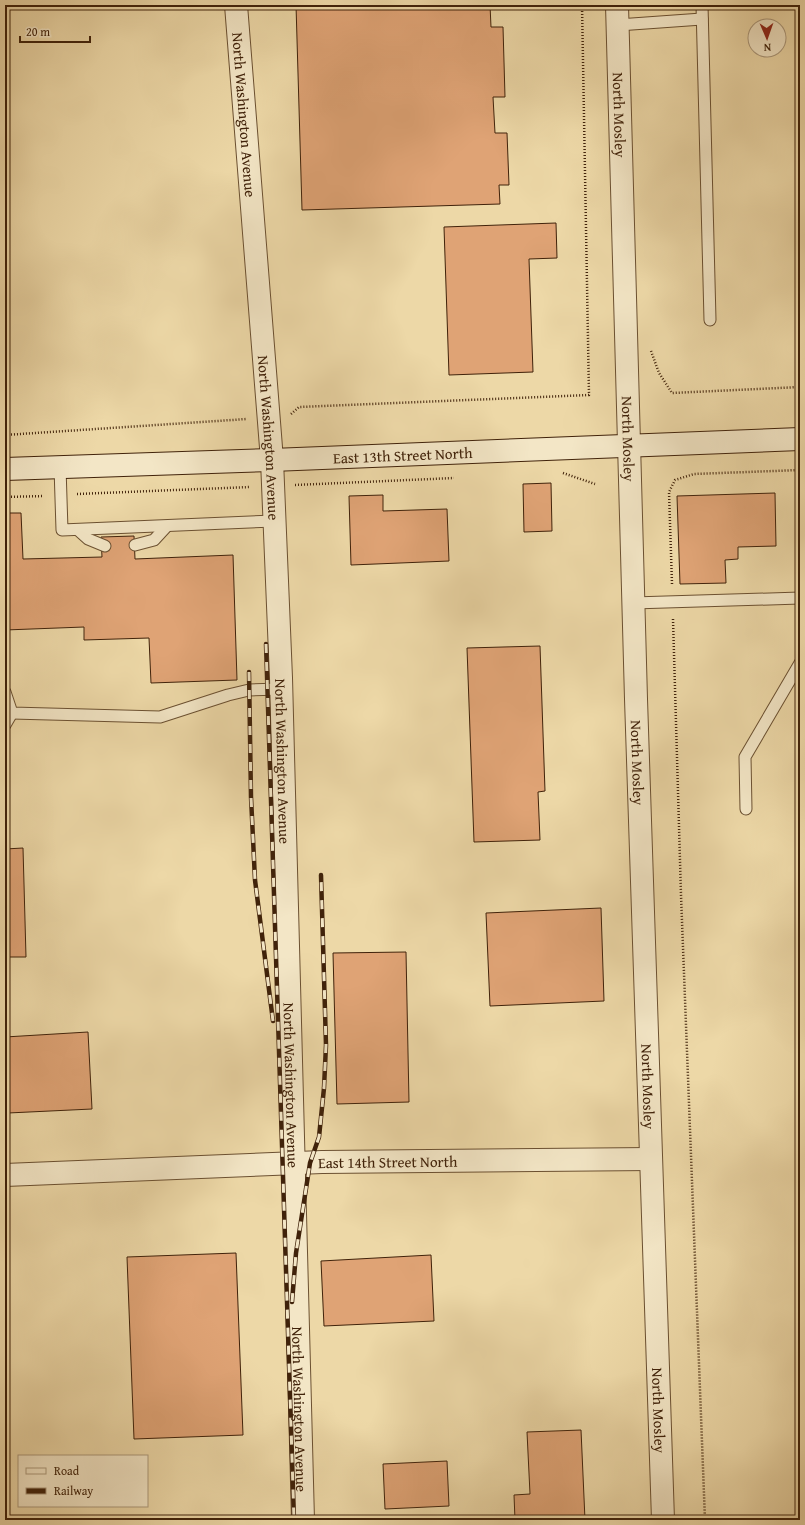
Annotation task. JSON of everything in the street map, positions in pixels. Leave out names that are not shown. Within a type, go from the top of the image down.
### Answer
[{"type":"street","name":"North Washington Avenue","points":[[236,5],[272,460],[282,689],[303,1520]]},
{"type":"street","name":"North Mosley","points":[[618,15],[633,603],[663,1520]]},
{"type":"street","name":"East 13th Street North","points":[[5,469],[800,439]]},
{"type":"street","name":"East 14th Street North","points":[[5,1175],[322,1162],[651,1159]]},
{"type":"lane","points":[[702,5],[710,320]]},
{"type":"lane","points":[[618,15],[702,19]]},
{"type":"lane","points":[[60,467],[62,530],[166,527],[274,521]]},
{"type":"lane","points":[[134,545],[154,540],[166,527]]},
{"type":"lane","points":[[78,530],[88,539],[105,546]]},
{"type":"lane","points":[[633,603],[800,598]]},
{"type":"lane","points":[[746,809],[745,757],[800,663]]},
{"type":"lane","points":[[12,713],[160,717],[235,693],[249,690],[282,689]]},
{"type":"lane","points":[[5,692],[12,713],[5,725]]},
{"type":"path","points":[[5,435],[287,417],[299,407],[590,395],[582,5]]},
{"type":"path","points":[[672,393],[800,387]]},
{"type":"path","points":[[705,1520],[681,895],[669,492],[675,480],[694,474],[800,470]]},
{"type":"path","points":[[556,473],[564,473],[595,484]]},
{"type":"path","points":[[5,497],[462,478]]},
{"type":"building","points":[[296,5],[490,5],[491,27],[503,27],[505,97],[493,97],[495,133],[507,133],[509,185],[499,185],[500,204],[302,210]]},
{"type":"building","points":[[556,223],[557,258],[529,259],[533,372],[449,375],[444,227]]},
{"type":"building","points":[[551,483],[552,531],[524,532],[523,484]]},
{"type":"building","points":[[775,493],[776,546],[738,547],[738,559],[725,560],[726,583],[680,584],[677,496]]},
{"type":"building","points":[[383,495],[383,511],[447,509],[449,561],[351,565],[349,496]]},
{"type":"building","points":[[5,513],[21,513],[23,559],[102,557],[101,537],[134,536],[135,559],[233,555],[237,680],[151,683],[149,638],[84,640],[84,627],[5,630]]},
{"type":"building","points":[[540,646],[545,791],[538,792],[540,840],[474,842],[467,648]]},
{"type":"building","points":[[23,848],[26,957],[5,957],[5,849]]},
{"type":"building","points":[[601,908],[604,1001],[490,1006],[486,913]]},
{"type":"building","points":[[406,952],[409,1102],[337,1104],[333,953]]},
{"type":"building","points":[[88,1032],[92,1109],[8,1113],[8,1107],[5,1107],[5,1037]]},
{"type":"building","points":[[236,1253],[243,1435],[134,1439],[127,1257]]},
{"type":"building","points":[[431,1255],[434,1321],[324,1326],[321,1261]]},
{"type":"building","points":[[581,1430],[585,1520],[515,1520],[514,1495],[530,1494],[527,1432]]},
{"type":"building","points":[[447,1461],[449,1506],[385,1509],[383,1464]]},
{"type":"railway","points":[[266,644],[294,1520]]},
{"type":"railway","points":[[249,672],[251,797],[255,880],[273,1021]]},
{"type":"railway","points":[[292,1302],[296,1253],[310,1163],[319,1137],[324,1088],[326,1045],[321,875]]}]
